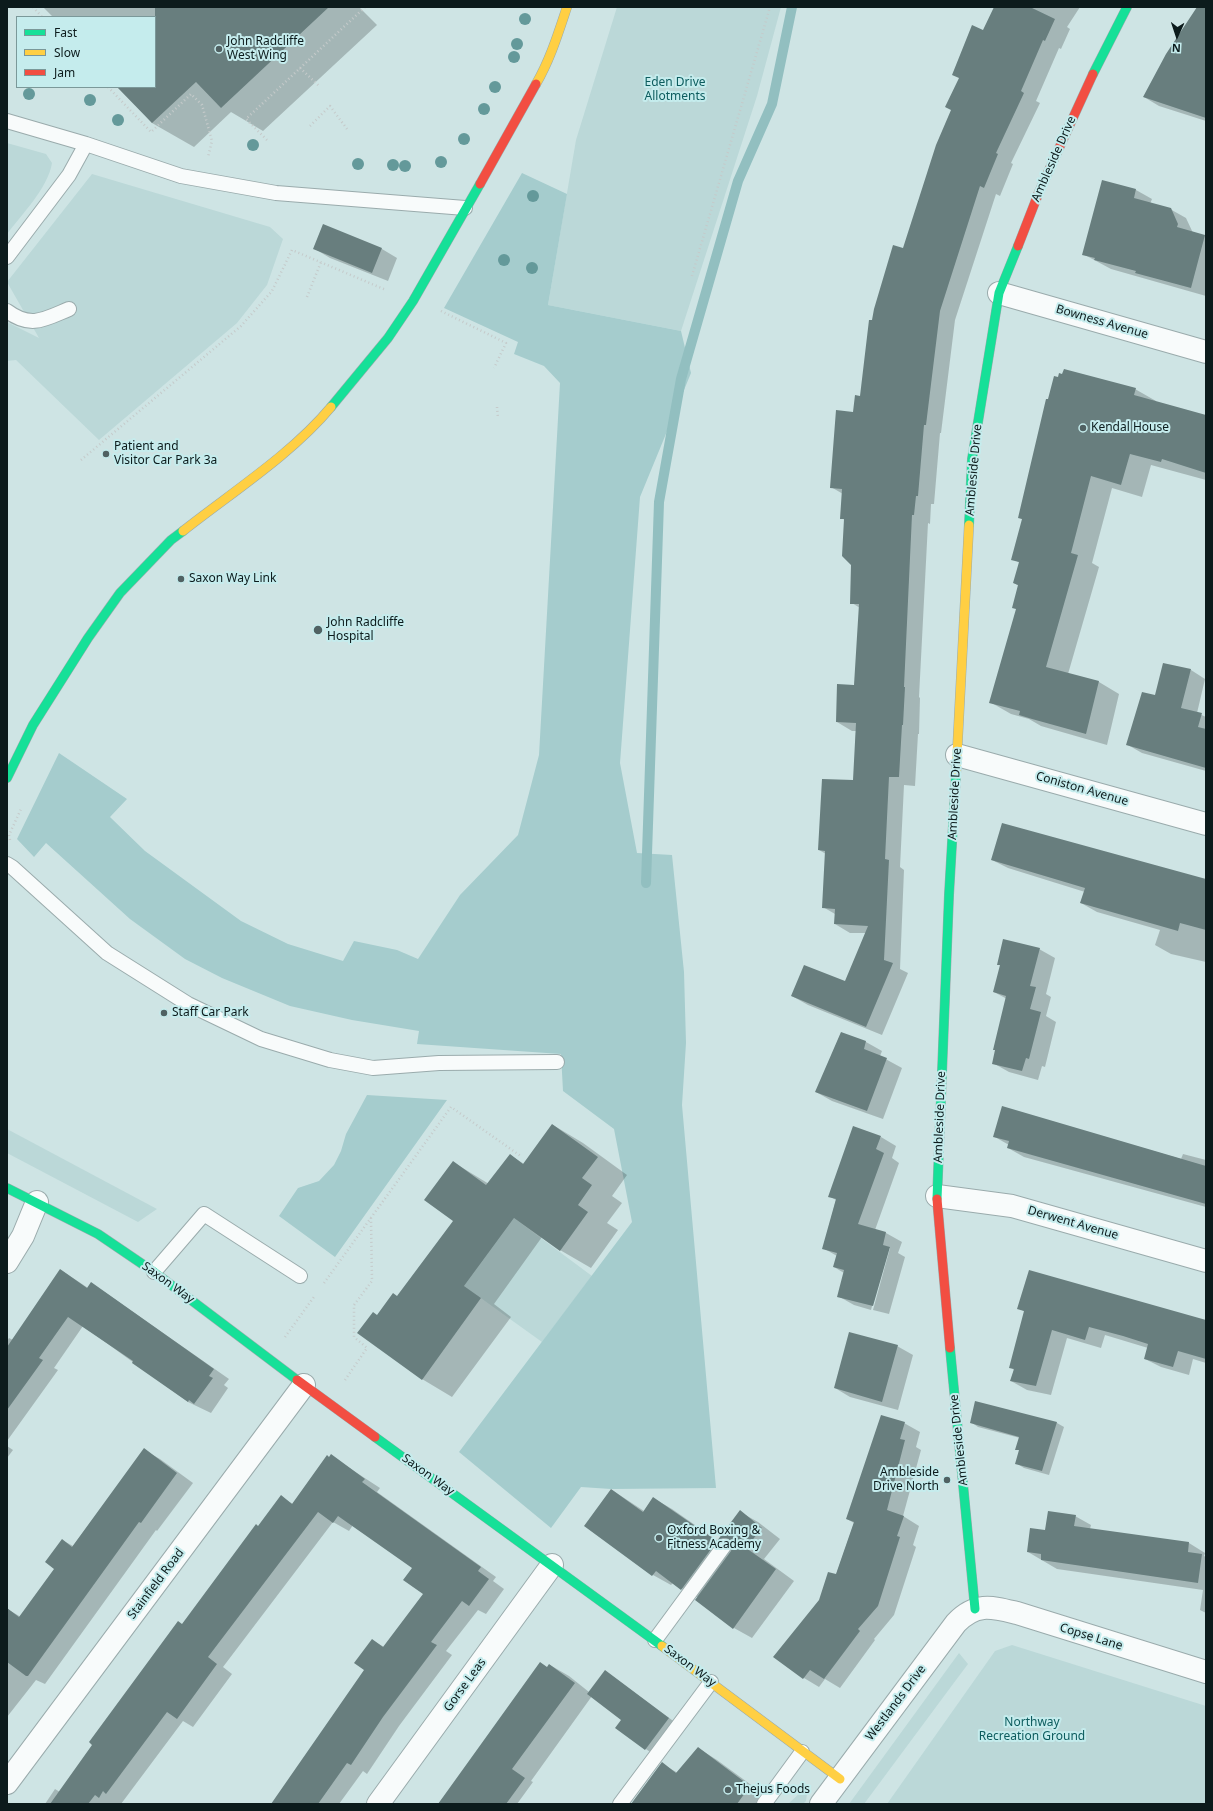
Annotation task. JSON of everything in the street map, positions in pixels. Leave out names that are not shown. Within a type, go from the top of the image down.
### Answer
[{"type":"street","points":[[7,778],[46,702],[120,593],[171,540],[290,448],[319,421],[388,338],[413,301],[544,70],[557,38],[567,7]]},
{"type":"street","name":"Ambleside Drive","points":[[976,1608],[942,1268],[937,1196],[948,911],[972,459],[999,293],[1039,192],[1088,83],[1127,7]]},
{"type":"street","name":"Bowness Avenue","points":[[999,293],[1206,352]]},
{"type":"street","name":"Coniston Avenue","points":[[957,754],[1206,824]]},
{"type":"street","name":"Saxon Way","points":[[7,1188],[98,1234],[154,1272],[304,1385],[655,1640],[802,1752],[840,1779]]},
{"type":"street","name":"Derwent Avenue","points":[[937,1196],[1012,1206],[1206,1261]]},
{"type":"street","points":[[7,1262],[23,1236],[37,1202]]},
{"type":"street","name":"Stainfield Road","points":[[7,1783],[304,1385]]},
{"type":"street","name":"Gorse Leas","points":[[378,1804],[552,1565]]},
{"type":"street","name":"Copse Lane","points":[[976,1608],[997,1608],[1017,1613],[1206,1672]]},
{"type":"street","name":"Westlands Drive","points":[[821,1804],[956,1623],[964,1614],[976,1608]]},
{"type":"lane","points":[[7,121],[86,144],[181,176],[276,193],[465,208]]},
{"type":"lane","points":[[7,257],[69,175],[86,144]]},
{"type":"lane","points":[[7,311],[23,320],[33,322],[69,309]]},
{"type":"lane","points":[[7,864],[12,866],[107,952],[188,1004],[261,1040],[330,1060],[373,1068],[439,1063],[557,1062]]},
{"type":"lane","points":[[154,1272],[204,1214],[300,1276]]},
{"type":"lane","points":[[655,1640],[724,1546]]},
{"type":"lane","points":[[620,1804],[710,1682]]},
{"type":"lane","points":[[764,1804],[802,1752]]},
{"type":"path","points":[[32,7],[41,16]]},
{"type":"path","points":[[267,140],[246,119],[365,7]]},
{"type":"path","points":[[692,276],[770,7]]},
{"type":"path","points":[[300,68],[320,87]]},
{"type":"path","points":[[109,88],[150,132],[191,94],[202,105],[212,141],[207,159]]},
{"type":"path","points":[[310,126],[330,106],[347,129]]},
{"type":"path","points":[[81,460],[240,326],[272,291],[292,250],[387,291]]},
{"type":"path","points":[[308,297],[321,262]]},
{"type":"path","points":[[441,312],[506,343],[494,368]]},
{"type":"path","points":[[498,407],[498,418]]},
{"type":"path","points":[[10,843],[9,835],[20,809]]},
{"type":"path","points":[[329,1403],[367,1348],[354,1337],[354,1305],[372,1281],[371,1217],[451,1107],[522,1157]]},
{"type":"green space","name":"Eden Drive Allotments","points":[[617,7],[781,7],[757,96],[681,331],[548,305],[576,140]]},
{"type":"green space","points":[[7,143],[46,154],[52,163],[50,172],[40,191],[7,234]]},
{"type":"green space","points":[[92,174],[270,227],[283,239],[267,285],[237,323],[99,440],[16,360],[7,361],[7,322],[39,338],[7,282]]},
{"type":"green space","points":[[7,1129],[157,1209],[138,1222],[7,1153]]},
{"type":"green space","points":[[514,1218],[592,1276],[542,1342],[464,1286]]},
{"type":"green space","name":"Northway Recreation Ground","points":[[1012,1645],[1206,1706],[1206,1804],[887,1804],[995,1651]]},
{"type":"green space","points":[[959,1653],[968,1664],[864,1804],[849,1804]]},
{"type":"green space","points":[[802,1791],[807,1794],[806,1801],[803,1804],[788,1804]]},
{"type":"shaded area","points":[[522,173],[567,194],[548,305],[681,331],[691,373],[640,497],[620,763],[637,853],[672,855],[684,972],[686,1043],[682,1105],[716,1488],[611,1489],[581,1487],[551,1528],[459,1452],[632,1222],[614,1129],[563,1091],[561,1054],[417,1044],[419,1031],[352,1020],[290,1006],[222,978],[185,959],[130,919],[46,843],[34,857],[17,839],[59,753],[127,799],[110,817],[145,851],[241,921],[288,944],[343,961],[354,941],[397,950],[418,959],[460,895],[518,835],[539,755],[560,383],[544,366],[514,354],[518,342],[444,308]]},
{"type":"shaded area","points":[[367,1095],[447,1100],[335,1257],[279,1216],[298,1188],[319,1181],[334,1165],[341,1151],[346,1134]]},
{"type":"building","name":"John Radcliffe West Wing","points":[[155,7],[329,7],[221,108],[196,82],[152,123],[118,88],[156,88]]},
{"type":"building","points":[[994,7],[1030,7],[1055,19],[1045,41],[1043,40],[1021,91],[1024,93],[996,153],[998,154],[984,188],[980,186],[940,311],[926,425],[924,425],[918,496],[916,496],[914,515],[912,515],[905,687],[899,777],[889,777],[885,859],[889,860],[884,960],[893,963],[866,1027],[791,996],[804,965],[845,981],[868,926],[834,924],[835,909],[822,908],[825,851],[818,850],[822,779],[853,780],[856,723],[836,722],[837,684],[854,685],[859,604],[850,604],[851,565],[842,556],[844,519],[840,519],[842,489],[830,488],[836,410],[853,412],[855,395],[860,396],[869,320],[872,320],[893,245],[903,248],[936,145],[951,110],[945,107],[959,78],[952,75],[972,25],[983,30]]},
{"type":"building","points":[[1197,7],[1206,7],[1206,118],[1143,97],[1166,54]]},
{"type":"building","points":[[1102,180],[1136,189],[1134,198],[1171,208],[1178,224],[1177,227],[1205,235],[1191,288],[1135,273],[1136,271],[1094,260],[1095,258],[1082,255]]},
{"type":"building","points":[[323,224],[382,248],[372,273],[313,249]]},
{"type":"building","points":[[1064,369],[1136,388],[1134,395],[1206,415],[1206,473],[1162,459],[1161,462],[1130,454],[1121,485],[1091,476],[1071,553],[1078,555],[1046,667],[1099,681],[1086,734],[1019,715],[1020,711],[989,703],[1016,609],[1012,608],[1018,585],[1013,583],[1019,562],[1011,560],[1022,519],[1018,518],[1046,399],[1048,399],[1054,376],[1058,377],[1059,373],[1062,374]]},
{"type":"building","points":[[1163,663],[1191,669],[1181,708],[1202,713],[1198,727],[1206,729],[1206,768],[1126,745],[1142,692],[1155,695]]},
{"type":"building","points":[[1002,823],[1206,879],[1206,930],[1180,923],[1178,931],[1080,903],[1085,888],[991,860]]},
{"type":"building","points":[[1003,939],[1040,948],[1030,986],[1036,987],[1030,1009],[1041,1012],[1029,1059],[1026,1058],[1022,1071],[992,1064],[995,1050],[993,1050],[1006,996],[993,992],[1000,965],[997,965]]},
{"type":"building","points":[[841,1032],[866,1041],[864,1049],[887,1058],[867,1111],[815,1092]]},
{"type":"building","points":[[1002,1106],[1206,1166],[1206,1204],[1007,1148],[1009,1141],[993,1137]]},
{"type":"building","points":[[552,1124],[598,1157],[582,1178],[592,1185],[578,1205],[588,1212],[560,1251],[514,1218],[464,1286],[481,1298],[422,1380],[357,1333],[373,1312],[377,1315],[393,1293],[397,1296],[453,1221],[424,1200],[453,1161],[486,1185],[510,1154],[523,1164]]},
{"type":"building","points":[[853,1126],[881,1136],[876,1149],[884,1153],[858,1224],[886,1232],[883,1245],[890,1247],[873,1306],[837,1297],[844,1270],[833,1267],[837,1253],[822,1249],[836,1199],[828,1197]]},
{"type":"building","points":[[60,1269],[87,1288],[91,1282],[214,1369],[209,1376],[213,1378],[194,1404],[189,1400],[188,1402],[132,1363],[133,1361],[68,1317],[39,1358],[43,1360],[7,1410],[7,1347]]},
{"type":"building","points":[[1029,1270],[1206,1320],[1206,1359],[1178,1351],[1173,1367],[1144,1359],[1148,1344],[1123,1336],[1089,1327],[1085,1340],[1052,1330],[1036,1386],[1010,1381],[1014,1369],[1009,1368],[1024,1311],[1017,1309]]},
{"type":"building","points":[[849,1332],[898,1345],[882,1402],[834,1388]]},
{"type":"building","points":[[975,1401],[1057,1422],[1042,1471],[1015,1464],[1019,1450],[1015,1450],[1019,1437],[970,1423]]},
{"type":"building","points":[[881,1415],[905,1422],[900,1439],[905,1440],[887,1510],[904,1516],[897,1536],[900,1537],[878,1606],[858,1629],[860,1631],[824,1679],[810,1670],[803,1679],[773,1657],[819,1600],[828,1572],[836,1574],[854,1522],[846,1519]]},
{"type":"building","points":[[144,1448],[177,1473],[141,1523],[139,1522],[28,1676],[26,1676],[7,1662],[7,1608],[19,1617],[54,1569],[45,1562],[62,1539],[72,1547]]},
{"type":"building","points":[[331,1454],[365,1479],[362,1482],[481,1567],[478,1571],[489,1579],[469,1606],[462,1601],[431,1642],[437,1645],[383,1717],[351,1765],[347,1763],[318,1804],[271,1804],[364,1670],[354,1663],[372,1639],[383,1647],[423,1594],[403,1580],[412,1568],[338,1516],[333,1523],[318,1512],[208,1657],[217,1664],[177,1719],[167,1712],[106,1794],[103,1791],[99,1798],[95,1795],[88,1804],[50,1804],[92,1745],[89,1742],[178,1621],[182,1624],[256,1524],[258,1526],[281,1495],[292,1504],[327,1455],[329,1457]]},
{"type":"building","name":"Oxford Boxing & Fitness Academy","points":[[611,1489],[643,1512],[653,1497],[717,1541],[681,1590],[656,1571],[652,1576],[584,1526]]},
{"type":"building","points":[[740,1510],[762,1528],[746,1548],[776,1569],[733,1629],[695,1600],[731,1551],[732,1547],[729,1539],[725,1538],[717,1541]]},
{"type":"building","points":[[1048,1511],[1076,1515],[1074,1526],[1189,1542],[1188,1552],[1202,1554],[1198,1583],[1041,1560],[1041,1554],[1027,1552],[1030,1528],[1045,1530]]},
{"type":"building","points":[[540,1662],[547,1667],[549,1664],[575,1683],[512,1769],[525,1778],[506,1804],[438,1804]]},
{"type":"building","points":[[605,1670],[669,1718],[645,1750],[615,1728],[621,1720],[587,1694]]},
{"type":"building","points":[[698,1747],[750,1786],[737,1804],[631,1804],[662,1762],[676,1773]]},
{"type":"waterway","points":[[646,883],[659,502],[681,379],[738,181],[772,104],[792,7]]},
{"type":"traffic: fast","points":[[1093,74],[1127,7]]},
{"type":"traffic: fast","points":[[331,407],[388,338],[413,301],[480,184]]},
{"type":"traffic: fast","points":[[969,525],[972,459],[999,293],[1018,246]]},
{"type":"traffic: fast","points":[[7,778],[33,725],[88,638],[120,593],[171,540],[183,531]]},
{"type":"traffic: fast","points":[[937,1199],[949,895],[956,774]]},
{"type":"traffic: fast","points":[[7,1188],[98,1234],[154,1272],[297,1380]]},
{"type":"traffic: fast","points":[[950,1348],[975,1609]]},
{"type":"traffic: fast","points":[[375,1437],[662,1646]]},
{"type":"traffic: slow","points":[[536,84],[550,56],[567,7]]},
{"type":"traffic: slow","points":[[183,531],[280,457],[331,407]]},
{"type":"traffic: slow","points":[[956,774],[969,525]]},
{"type":"traffic: slow","points":[[662,1646],[840,1779]]},
{"type":"traffic: jam","points":[[1018,246],[1039,192],[1093,74]]},
{"type":"traffic: jam","points":[[480,184],[536,84]]},
{"type":"traffic: jam","points":[[937,1199],[950,1348]]},
{"type":"traffic: jam","points":[[297,1380],[375,1437]]},
{"type":"place","name":"John Radcliffe West Wing","points":[[219,49]]},
{"type":"place","name":"Kendal House","points":[[1083,428]]},
{"type":"place","name":"Patient and Visitor Car Park 3a","points":[[106,454]]},
{"type":"place","name":"Saxon Way Link","points":[[181,579]]},
{"type":"place","name":"John Radcliffe Hospital","points":[[318,630]]},
{"type":"place","name":"Staff Car Park","points":[[164,1013]]},
{"type":"place","name":"Ambleside Drive North","points":[[947,1480]]},
{"type":"place","name":"Oxford Boxing & Fitness Academy","points":[[659,1538]]},
{"type":"place","name":"Thejus Foods","points":[[728,1790]]}]
